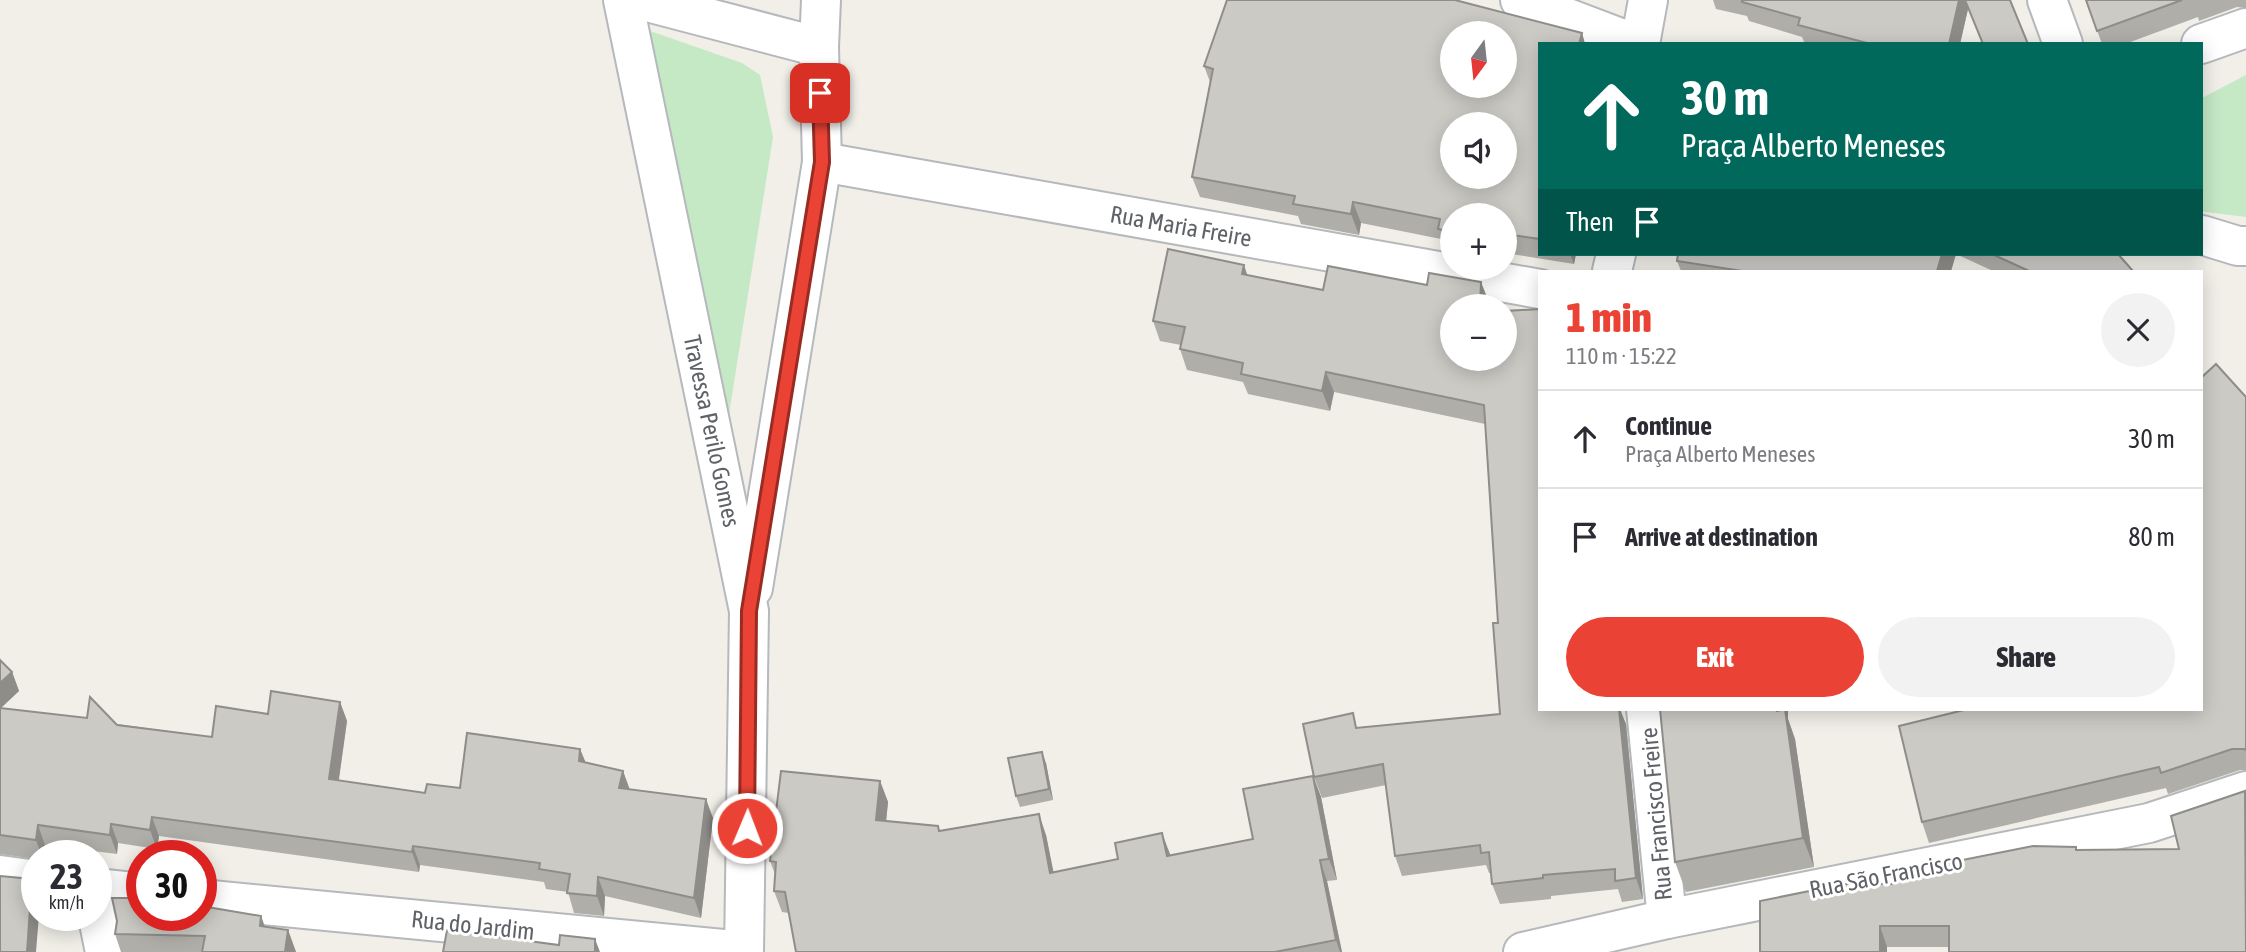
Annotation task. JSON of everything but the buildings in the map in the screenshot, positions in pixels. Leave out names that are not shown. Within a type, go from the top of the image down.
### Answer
[{"type":"street","name":"Travessa Perilo Gomes","points":[[623,0],[749,611],[744,951]]},
{"type":"street","points":[[640,0],[819,47]]},
{"type":"street","points":[[749,611],[822,162],[819,47],[821,0]]},
{"type":"street","points":[[1520,0],[1633,42]]},
{"type":"street","points":[[1638,42],[1648,0]]},
{"type":"street","points":[[2047,0],[2062,42]]},
{"type":"street","points":[[2203,43],[2246,28]]},
{"type":"street","name":"Rua Maria Freire","points":[[822,162],[1538,289]]},
{"type":"street","points":[[2203,235],[2246,246]]},
{"type":"street","name":"Rua Francisco Freire","points":[[1646,711],[1667,919]]},
{"type":"street","name":"Rua São Francisco","points":[[1523,952],[1667,919],[2148,823],[2246,791]]},
{"type":"street","points":[[0,875],[21,878]]},
{"type":"street","name":"Rua do Jardim","points":[[217,900],[744,951]]},
{"type":"street","points":[[101,931],[105,952]]},
{"type":"green space","points":[[630,24],[742,63],[760,75],[773,137],[715,502]]},
{"type":"green space","points":[[2246,75],[2246,217],[2203,211],[2203,97]]},
{"type":"route","points":[[747,828],[749,611],[822,162],[820,93]]}]
